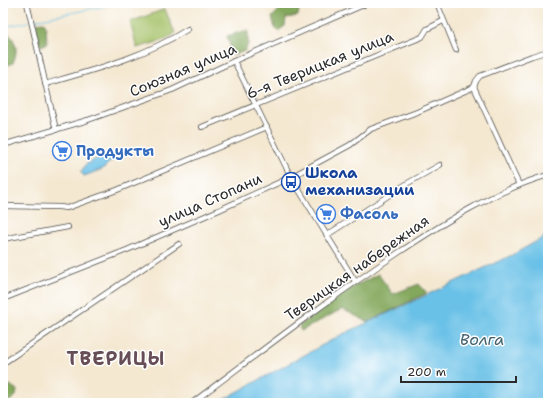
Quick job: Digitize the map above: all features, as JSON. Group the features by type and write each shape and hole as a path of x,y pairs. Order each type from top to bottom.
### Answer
{"street":[{"path":"27,3 56,130"},
{"name":"Союзная улица","path":"3,145 130,107 368,3"},
{"path":"437,3 456,50"},
{"name":"6-я Тверицкая улица","path":"202,127 255,104 422,37 427,29 443,21"},
{"path":"45,84 110,65 170,40 188,29"},
{"name":"улица Стопани","path":"3,299 134,246 291,177 350,145 371,129 417,112 474,87 480,76 548,51"},
{"path":"234,61 291,177 356,281"},
{"path":"474,87 519,185"},
{"path":"3,206 67,208 117,190 267,127"},
{"path":"327,235 408,183 440,166"},
{"name":"Тверицкая набережная","path":"192,403 356,281 447,221 519,185 548,175"},
{"path":"3,239 68,227"},
{"path":"4,361 179,244"}],"green space":[{"path":"290,5 299,10 298,16 286,18 285,26 278,31 275,28 272,17 280,9"},
{"path":"165,9 175,33 167,39 137,48 130,22"},
{"path":"44,22 46,26 47,43 42,46 39,44 36,23"},
{"path":"248,30 248,44 245,51 233,55 227,36"},
{"path":"9,34 16,47 16,55 13,63 3,67 3,35"},
{"path":"378,274 393,294 419,284 427,293 368,322 342,309 301,331 299,326 353,287"},
{"path":"3,384 10,385 17,390 16,396 7,403 3,402"}],"water":[{"path":"108,153 117,155 103,169 84,176 81,172 86,164"},
{"name":"Волга","path":"548,235 548,403 217,403 341,335 512,255"}],"waterway":[{"path":"35,20 121,3"},
{"path":"3,27 28,22"}],"place":[{"name":"Продукты","path":"62,151"},
{"name":"Школа механизации","path":"291,182"},
{"name":"Фасоль","path":"326,214"}],"district":[{"name":"ТВЕРИЦЫ","path":"116,358"}]}
